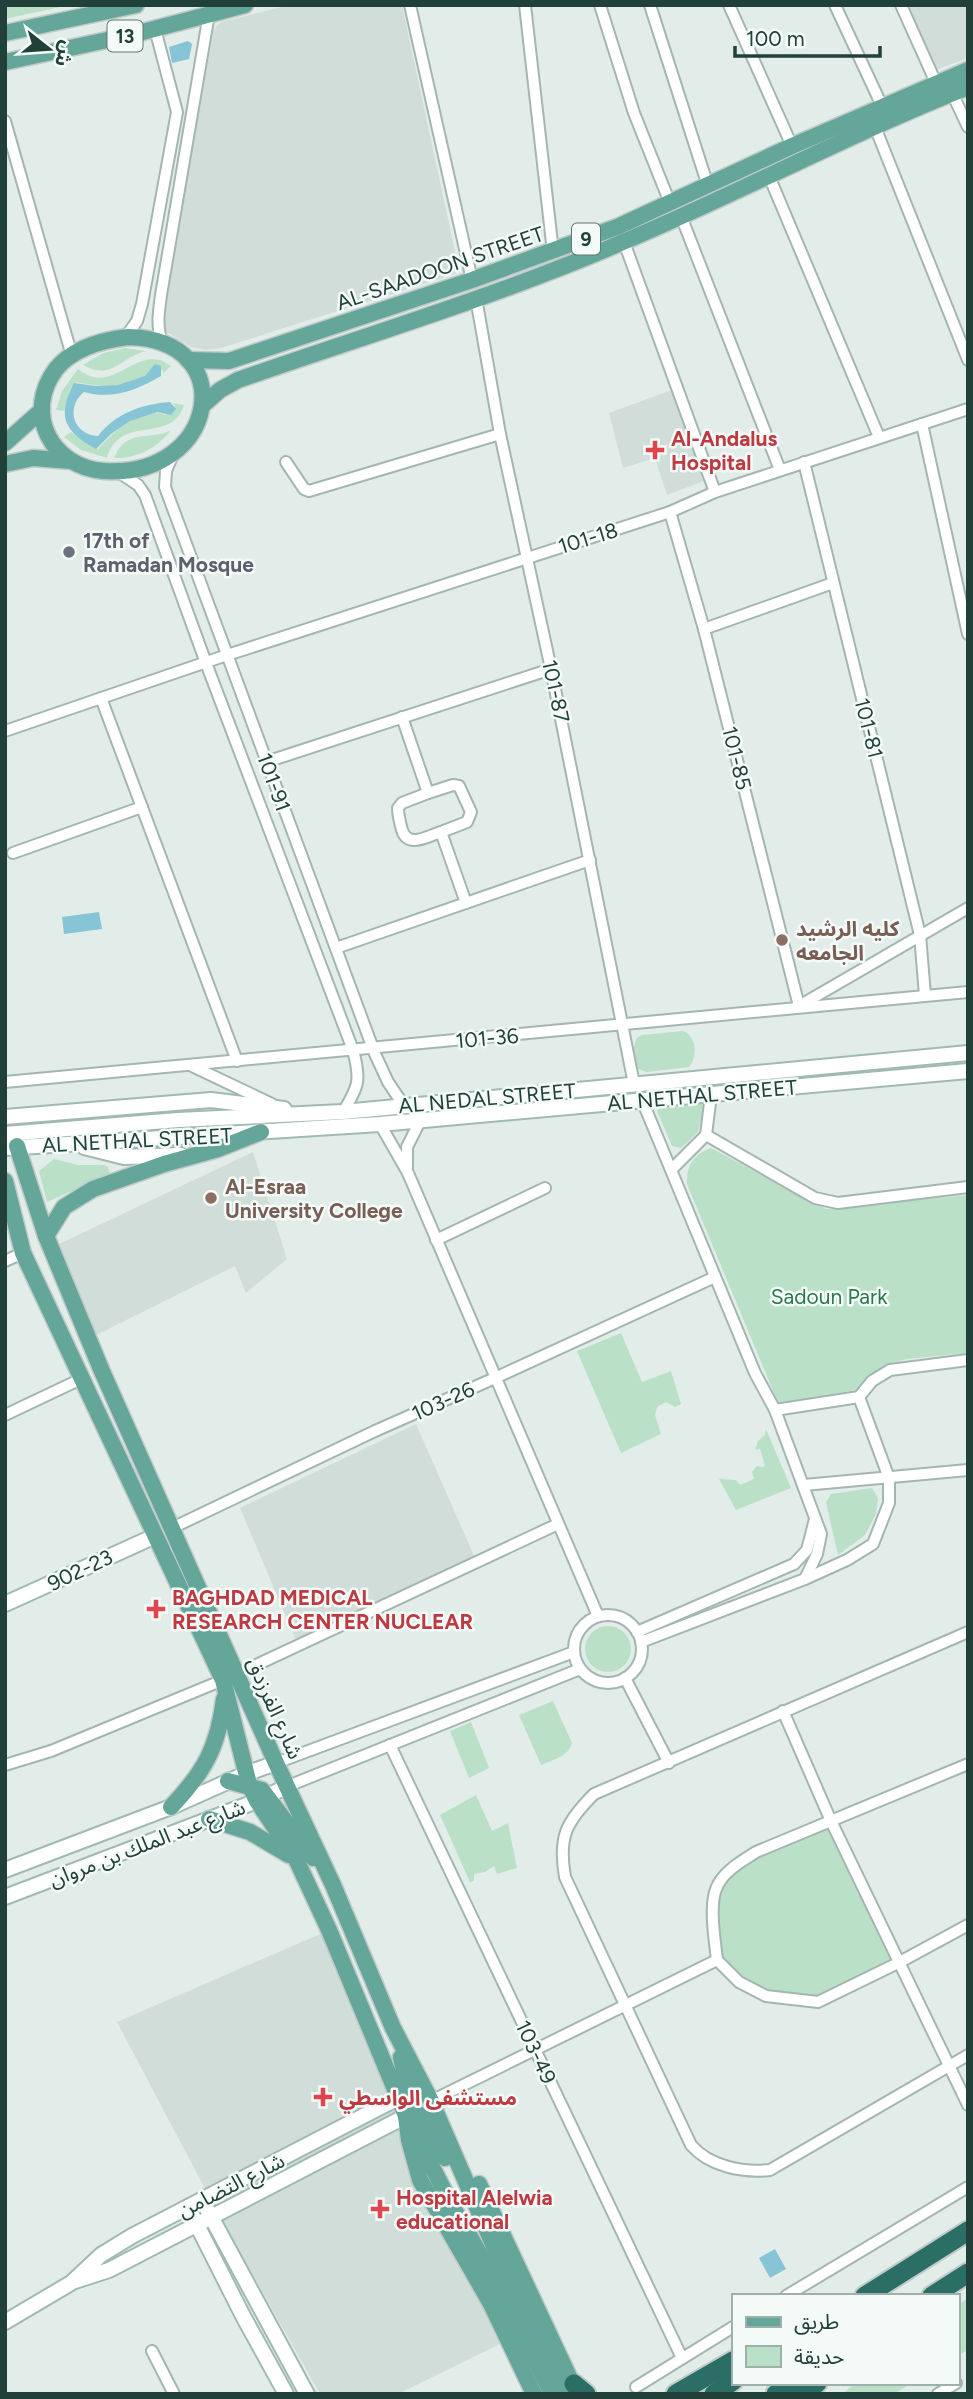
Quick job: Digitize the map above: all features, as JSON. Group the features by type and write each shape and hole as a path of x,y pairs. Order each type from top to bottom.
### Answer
{"highway":[{"path":"868,2294 968,2231"},
{"path":"857,2294 930,2254"},
{"path":"936,2294 960,2278"},
{"path":"676,2394 710,2385 732,2362"},
{"path":"660,2394 732,2381"}],"main road":[{"name":"13","path":"5,62 135,34 244,5"},
{"name":"13","path":"5,33 132,7"},
{"path":"132,7 135,34"},
{"name":"AL-SAADOON STREET","path":"188,360 229,361 552,252 617,227 968,69"},
{"name":"AL-SAADOON STREET","path":"203,405 220,390 238,380 560,268 624,242 968,87"},
{"path":"5,464 33,458 71,461 98,470 127,471 147,467 173,454 193,432 203,405 199,377 188,360 162,342 148,338 125,338 98,343 72,356 56,370 47,386 42,410 45,432 57,449 71,461"},
{"path":"5,443 42,410"},
{"name":"AL NEDAL STREET","path":"8,1133 343,1112 968,1053"},
{"name":"AL NETHAL STREET","path":"8,1133 76,1144 380,1124 968,1071"},
{"path":"8,1133 124,1107 211,1100 278,1107 298,1114"},
{"path":"124,1107 125,1125"},
{"path":"46,1236 64,1206 93,1189 196,1154 219,1149 261,1132"},
{"name":"شارع الفرزدق","path":"8,1133 46,1236 101,1369 172,1528 228,1680 247,1779 262,1799 296,1859 404,2106 451,2204 504,2284"},
{"path":"76,1144 111,1156 196,1154"},
{"name":"شارع الفرزدق","path":"5,1181 23,1253 80,1379 228,1680 288,1786 393,2028 433,2103 504,2284"},
{"name":"902-23","path":"5,1604 155,1536"},
{"path":"171,1808 192,1785 214,1748 228,1680"},
{"name":"شارع عبد الملك بن مروان","path":"247,1779 276,1763"},
{"path":"228,1780 247,1779"},
{"name":"شارع عبد الملك بن مروان","path":"5,1872 171,1808 228,1780"},
{"name":"شارع عبد الملك بن مروان","path":"9,1896 262,1799 288,1786"},
{"path":"262,1799 333,1885"},
{"path":"209,1819 250,1832 296,1859"},
{"path":"5,1872 9,1896"},
{"path":"393,2028 406,2072 404,2106 409,2140 420,2180 491,2304 534,2394"},
{"path":"433,2103 457,2134 576,2391"},
{"name":"شارع التضامن","path":"71,2283 101,2255 132,2236 202,2200 404,2106"},
{"name":"شارع التضامن","path":"5,2322 71,2283 109,2270 198,2226 404,2106"},
{"path":"202,2200 307,2394"},
{"path":"188,2207 286,2394"},
{"path":"101,2255 109,2270"},
{"path":"504,2284 576,2391"},
{"path":"504,2284 552,2394"}],"street":[{"path":"410,5 472,280"},
{"path":"525,5 552,252"},
{"path":"600,5 634,113 670,203"},
{"path":"650,5 708,186"},
{"path":"729,5 792,146"},
{"path":"835,5 883,106"},
{"path":"901,5 936,83"},
{"path":"162,342 158,319 209,14"},
{"path":"125,338 137,321 177,112 155,29"},
{"path":"952,93 968,127"},
{"path":"177,112 191,113"},
{"path":"5,121 72,356"},
{"path":"875,127 968,360"},
{"path":"769,176 879,437"},
{"path":"681,216 780,470"},
{"path":"624,242 715,492"},
{"path":"151,255 167,257"},
{"name":"101-87","path":"476,298 500,434 528,556 634,1084"},
{"name":"101-18","path":"5,731 227,655 670,512 715,492 968,409"},
{"path":"922,424 968,634"},
{"path":"286,462 304,489 309,491 500,434"},
{"name":"101-91","path":"173,454 166,471 165,487 373,1048 388,1082 404,1106"},
{"name":"101-81","path":"804,462 920,935 925,995"},
{"name":"101-91","path":"117,471 138,485 145,495 206,663 354,1050 359,1083 343,1112"},
{"name":"101-85","path":"670,512 704,629 799,1006"},
{"path":"704,629 834,583"},
{"path":"266,762 551,669"},
{"path":"101,698 237,1061"},
{"path":"402,717 428,793"},
{"path":"453,785 459,786 471,812 467,822 413,841 408,840 404,836 398,808 402,803 428,793 453,785"},
{"path":"13,853 142,807"},
{"path":"441,832 466,903"},
{"path":"336,948 590,860"},
{"path":"799,1006 968,908"},
{"name":"101-36","path":"5,1082 968,992"},
{"path":"187,1065 278,1107"},
{"path":"672,1169 706,1135 711,1096"},
{"path":"642,1100 755,1373 775,1410 816,1519 821,1534 817,1554 805,1579"},
{"path":"408,1173 407,1147 421,1119"},
{"path":"380,1124 408,1173 598,1616"},
{"path":"706,1135 815,1198 838,1203 968,1187"},
{"path":"436,1240 545,1188"},
{"path":"5,1261 23,1253"},
{"name":"103-26","path":"172,1528 375,1431 715,1277"},
{"path":"775,1410 859,1397 872,1381 890,1370 968,1360"},
{"path":"5,1415 80,1379"},
{"path":"639,1637 805,1579 847,1560 873,1544 889,1503 889,1478 859,1397"},
{"path":"804,1485 968,1469"},
{"path":"639,1637 794,1564 807,1550 816,1519"},
{"path":"5,1765 51,1751 228,1680 558,1524"},
{"path":"598,1616 620,1617 630,1623 639,1637 639,1663 625,1678 606,1683 587,1676 580,1669 574,1652 576,1637 584,1624 598,1616"},
{"path":"968,1632 594,1794 576,1813 565,1833 561,1854 565,1877 691,2145 707,2159 745,2170 770,2170 968,2055"},
{"path":"276,1763 574,1652"},
{"path":"288,1786 580,1669"},
{"path":"625,1678 669,1763"},
{"path":"783,1711 898,1964 968,2105"},
{"name":"103-49","path":"390,1745 682,2358"},
{"path":"968,1764 756,1852 733,1866 716,1888 713,1924 717,1960 739,1982 766,1996 818,2001 898,1964 968,1925"},
{"path":"433,2103 717,1960"},
{"path":"789,2294 968,2187"},
{"path":"636,2387 732,2328"},
{"path":"152,2351 171,2393"},
{"path":"938,2394 954,2385"}],"shaded area":[{"path":"290,5 402,5 459,270 455,274 221,348 205,350 191,347 165,331 161,317 214,29 221,22"},
{"path":"906,5 968,5 968,58 936,70"},
{"name":"Al-Andalus Hospital","path":"672,390 704,481 667,495 655,458 623,468 609,413"},
{"name":"Al-Esraa University College","path":"253,1152 287,1259 246,1293 235,1266 96,1335 56,1250 57,1245"},
{"path":"416,1424 475,1558 296,1640 240,1508"},
{"path":"325,1932 388,2096 504,2342 398,2394 320,2394 219,2215 117,2022"}],"green space":[{"path":"5,5 69,5 5,19"},
{"path":"125,348 146,351 109,369 93,369 83,365 103,353"},
{"path":"151,359 161,360 171,366 163,373 163,370 118,385 76,382 70,390 64,411 56,410 62,391 78,369 98,378 106,377"},
{"path":"173,403 184,405 178,417 169,424 123,436 114,444 107,458 81,450 64,437 71,432 98,449 128,422 147,414 165,415 175,406"},
{"path":"171,430 146,451 131,457 114,458 125,442"},
{"path":"683,1031 691,1038 695,1047 694,1058 689,1067 647,1072 638,1069 633,1049 637,1038 642,1035"},
{"path":"706,1101 698,1132 681,1148 672,1146 657,1111 660,1106"},
{"name":"Sadoun Park","path":"711,1148 826,1209 968,1195 968,1353 907,1359 888,1364 855,1390 779,1405 687,1184 692,1161"},
{"path":"54,1159 78,1165 104,1165 108,1167 110,1174 47,1202 39,1171"},
{"path":"621,1333 642,1382 671,1371 681,1404 675,1407 666,1402 657,1407 655,1415 661,1434 621,1453 577,1351"},
{"path":"766,1429 791,1488 736,1510 719,1479 736,1480 740,1485 754,1479 752,1472 757,1466 765,1465 760,1449 755,1450"},
{"path":"872,1488 878,1498 876,1514 865,1535 838,1555 826,1502 831,1494"},
{"path":"608,1626 625,1632 631,1649 625,1666 608,1672 591,1666 585,1649 591,1632"},
{"path":"553,1701 572,1743 564,1754 541,1765 519,1715"},
{"path":"471,1722 489,1768 469,1778 450,1731"},
{"path":"476,1795 492,1831 508,1823 517,1868 497,1874 494,1866 485,1872 474,1874 474,1881 470,1882 440,1815"},
{"path":"831,1821 892,1960 866,1979 818,2002 766,1996 717,1960 711,1891 756,1852"},
{"path":"968,2298 968,2350 959,2355 959,2305"},
{"path":"853,2385 909,2385 894,2394 842,2394"}],"water":[{"path":"188,41 192,44 189,59 172,63 169,47"},
{"path":"155,364 161,366 161,376 143,386 114,394 84,392 75,405 74,419 83,431 98,436 121,416 149,405 170,402 176,409 171,415 157,412 130,421 96,449 71,430 65,414 65,405 74,383 118,385 145,376"},
{"path":"99,912 102,929 64,934 62,917"},
{"path":"775,2249 786,2269 770,2278 759,2258"}],"place":[{"name":"Al-Andalus Hospital","path":"655,450"},
{"name":"17th of Ramadan Mosque","path":"69,552"},
{"name":"كليه الرشيد الجامعه","path":"782,940"},
{"name":"Al-Esraa University College","path":"211,1198"},
{"name":"BAGHDAD MEDICAL RESEARCH CENTER NUCLEAR","path":"156,1609"},
{"name":"مستشفى الواسطي","path":"323,2097"},
{"name":"Hospital Alelwia educational","path":"380,2209"}]}
